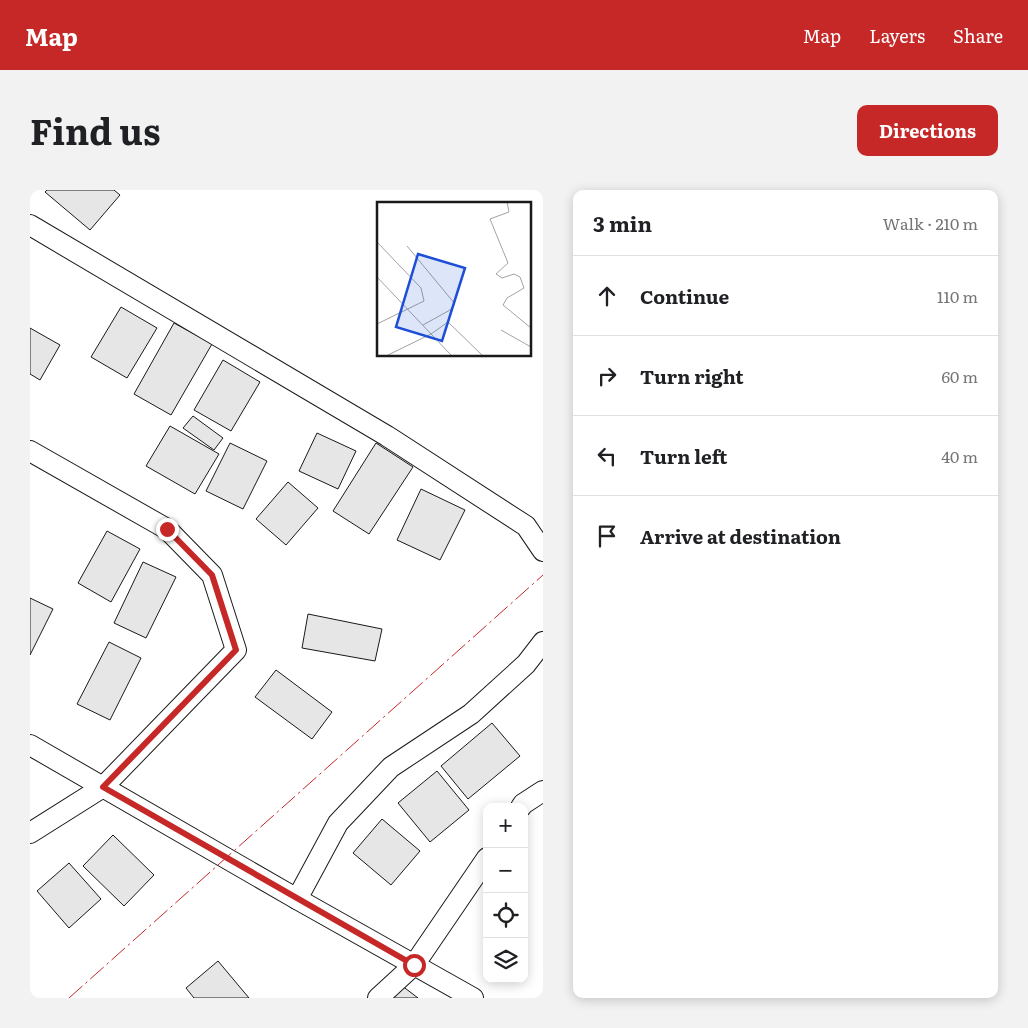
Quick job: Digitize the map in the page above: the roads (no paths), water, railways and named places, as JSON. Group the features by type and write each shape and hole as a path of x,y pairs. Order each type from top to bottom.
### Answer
{"street":[{"path":"30,225 387,436 526,526 543,551"},
{"path":"30,451 167,529 212,575 236,650 103,787 30,833"},
{"path":"298,899 338,823 391,767 471,714 526,664 543,642"},
{"path":"30,745 473,998"},
{"path":"525,803 543,791"},
{"path":"378,998 414,965 483,864"}]}
